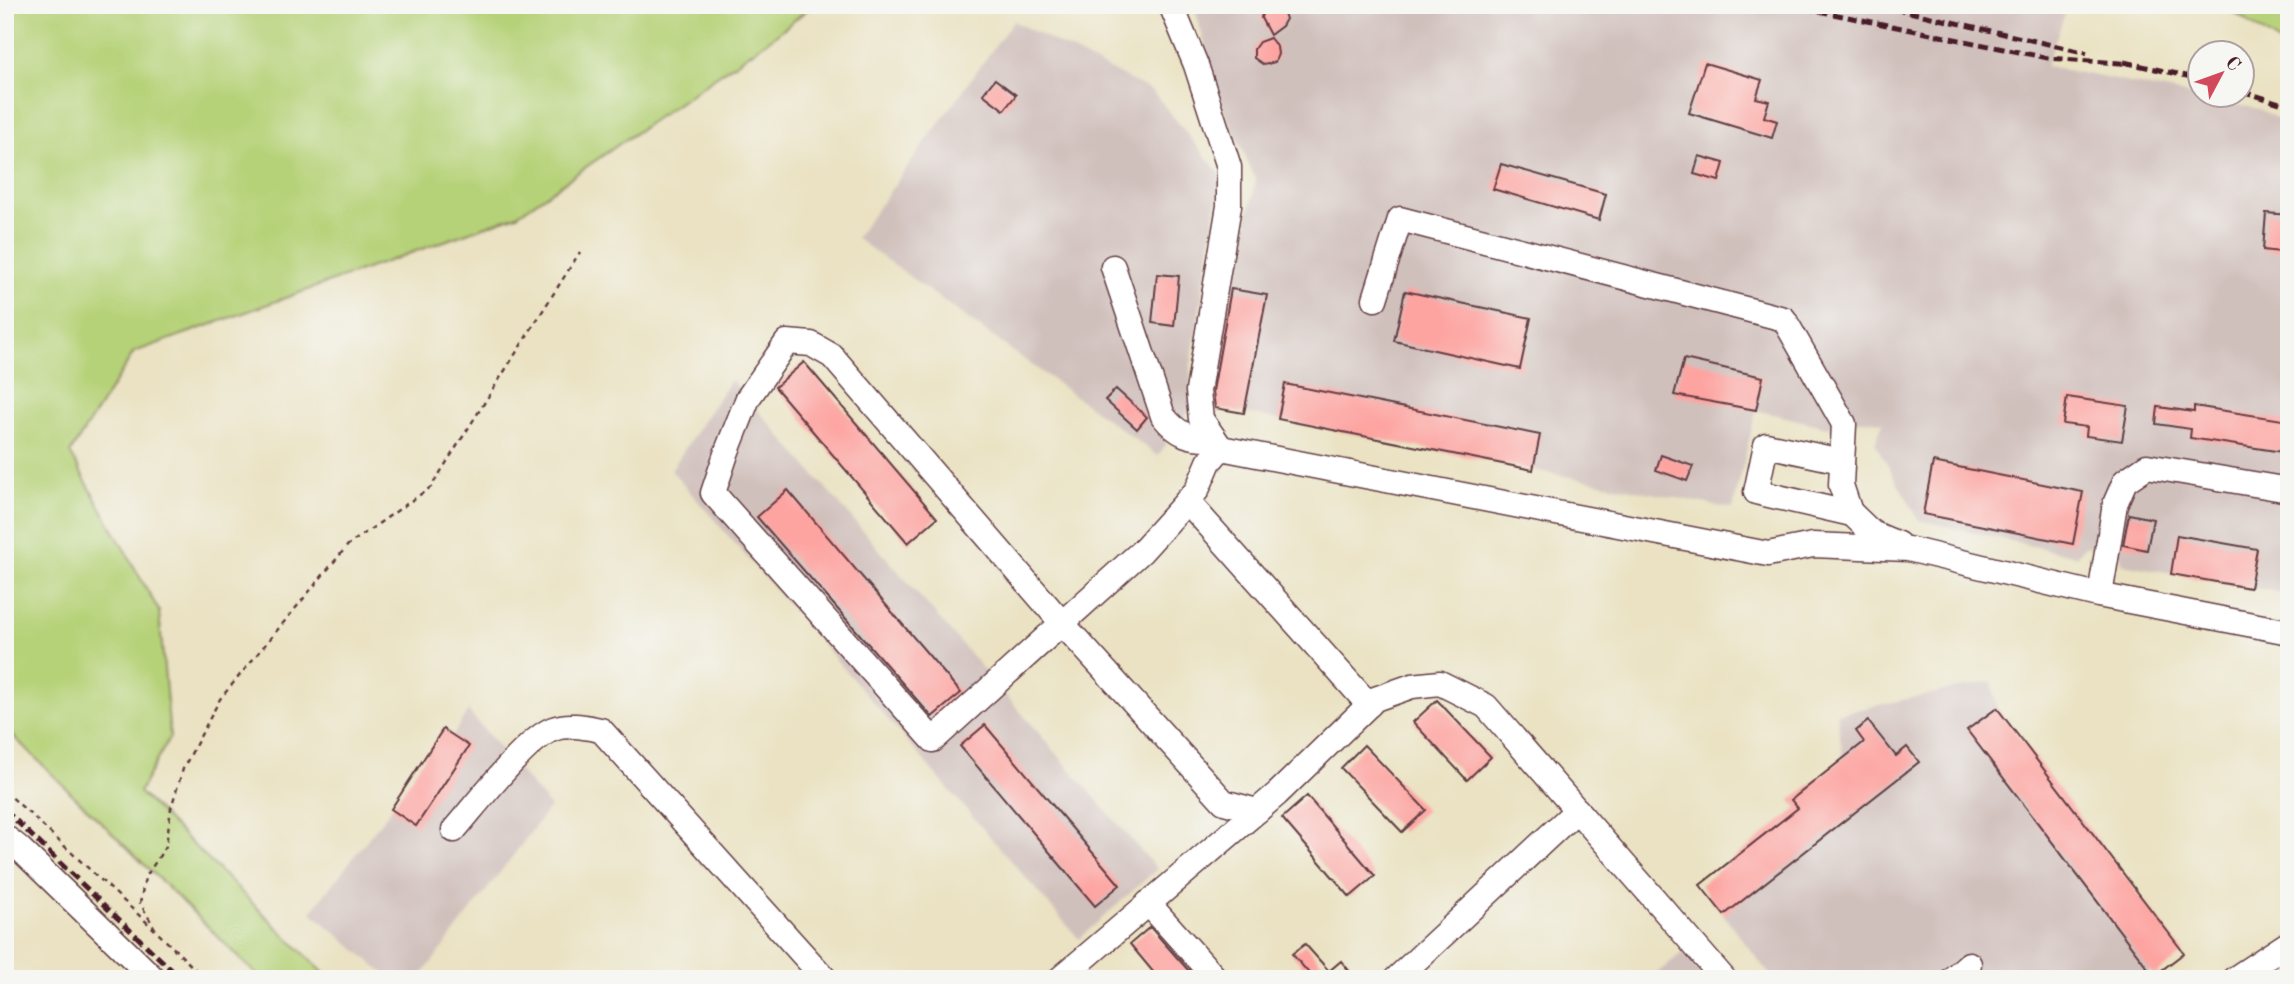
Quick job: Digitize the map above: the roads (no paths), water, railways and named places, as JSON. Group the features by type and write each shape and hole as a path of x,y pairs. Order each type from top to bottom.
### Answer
{"street":[{"path":"1171,5 1196,65 1229,167 1230,206 1198,391 1201,419 1217,443"},
{"path":"1375,299 1400,219 1784,319 1844,424 1841,485 1852,514 1872,533 1908,549 2100,595 2289,632"},
{"path":"1113,267 1163,416 1175,431 1217,443 1768,554 1813,545 1908,549"},
{"path":"1217,443 1197,491 1142,551 1062,623 933,740 713,493 748,398 787,342 811,344 832,356 1062,623 1224,802 1257,811"},
{"path":"1841,461 1766,444 1756,492 1852,514"},
{"path":"2100,595 2115,504 2125,481 2147,466 2289,491"},
{"path":"1187,501 1369,705"},
{"path":"1060,979 1257,811 1375,699 1412,685 1440,683 1486,706 1724,979"},
{"path":"454,830 512,763 552,729 576,725 601,730 825,979"},
{"path":"1396,979 1577,810"},
{"path":"5,837 154,979"},
{"path":"1148,904 1216,979"},
{"path":"2244,972 2289,943"}],"railway":[{"path":"1789,5 2048,58 2134,64"},
{"path":"1879,5 2087,53"},
{"path":"2124,62 2186,76"},
{"path":"2256,95 2289,106"},
{"path":"5,810 181,979"}]}
